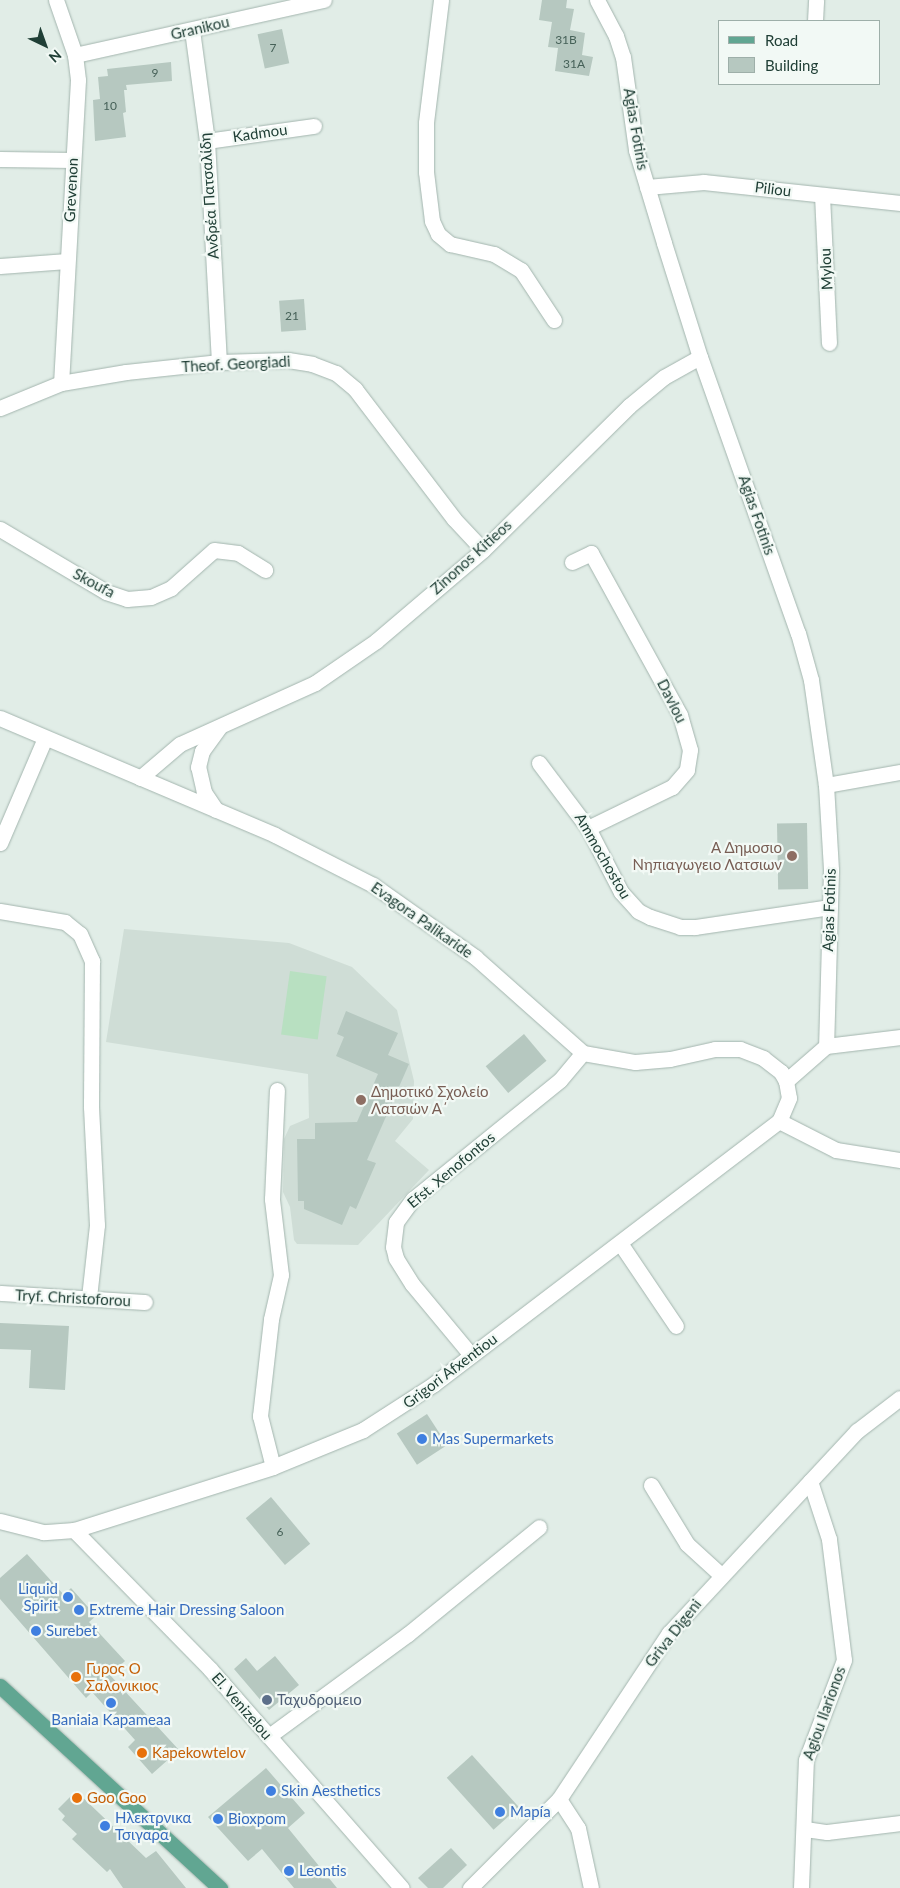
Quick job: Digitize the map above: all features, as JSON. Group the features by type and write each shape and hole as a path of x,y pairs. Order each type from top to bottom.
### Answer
{"main road":[{"path":"0,1686 220,1888"}],"street":[{"name":"Grevenon","path":"56,0 75,55 78,80 72,160 62,383"},
{"name":"Granikou","path":"75,55 324,0"},
{"path":"441,0 426,123 426,172 432,221 438,234 450,244 494,254 521,270 554,320"},
{"name":"Agias Fotinis","path":"597,0 616,36 623,57 636,150 646,187 700,357 798,633 810,680 826,785 830,907 826,1046"},
{"path":"815,20 816,0"},
{"name":"Ανδρέα Πατσαλίδη","path":"192,30 207,140 219,362"},
{"name":"Kadmou","path":"207,140 314,126"},
{"path":"0,159 72,160"},
{"name":"Piliou","path":"646,187 704,182 900,204"},
{"name":"Mylou","path":"822,195 829,343"},
{"path":"0,266 67,261"},
{"name":"Zinonos Kitieos","path":"140,778 180,744 288,696 343,666 483,550 629,406 664,377 700,357"},
{"name":"Theof. Georgiadi","path":"0,408 62,383 126,372 219,362 302,361 336,373 368,405 454,519 483,550"},
{"name":"Skoufa","path":"0,529 106,592 127,599 151,597 171,588 214,550 238,552 265,570"},
{"name":"Davlou","path":"572,562 591,553 680,714 690,750 687,770 672,787 588,828"},
{"name":"Evagora Palikaride","path":"0,718 216,810 337,866 406,906 475,958 582,1053 604,1059 643,1062 715,1048 740,1049 763,1058 786,1081"},
{"name":"Zinonos Kitieos","path":"216,810 204,792 198,767 202,751 219,728"},
{"path":"0,844 45,738"},
{"name":"Ammochostou","path":"539,763 588,828 630,902 638,911 664,923 695,927 830,907"},
{"path":"826,785 900,772"},
{"path":"0,911 65,922 80,934 92,961 91,1107 97,1225 89,1298"},
{"path":"900,1037 826,1046 786,1081 789,1098 779,1121 836,1150 900,1160"},
{"name":"Efst. Xenofontos","path":"470,1355 412,1284 396,1258 393,1247 396,1222 413,1199 560,1080 582,1053"},
{"path":"273,1467 262,1435 260,1410 271,1319 281,1275 272,1198 276,1090"},
{"name":"Grigori Afxentiou","path":"0,1521 43,1532 74,1530 273,1467 363,1430 395,1412 779,1121"},
{"path":"620,1243 676,1326"},
{"name":"Tryf. Christoforou","path":"0,1293 145,1302"},
{"name":"Griva Digeni","path":"470,1888 559,1798 669,1633 720,1575 866,1423 900,1398"},
{"name":"Agiou Ilarionos","path":"801,1888 805,1829 806,1760 844,1660 829,1539 810,1481"},
{"path":"651,1485 687,1544 720,1575"},
{"path":"269,1736 408,1634 539,1527"},
{"name":"El. Venizelou","path":"74,1530 210,1669 402,1888"},
{"path":"559,1798 578,1828 591,1888"},
{"path":"805,1829 827,1832 900,1823"}],"shaded area":[{"name":"Δημοτικό Σχολείο Λατσιών Α΄","path":"124,929 289,943 352,967 397,1010 414,1081 413,1119 395,1141 429,1170 358,1245 297,1244 294,1240 290,1207 283,1192 284,1139 290,1126 309,1118 308,1074 106,1042"}],"green space":[{"path":"290,971 327,976 318,1040 281,1034"}],"building":[{"path":"542,0 567,0 566,8 574,9 570,30 585,33 582,55 593,57 589,76 555,71 558,48 548,47 552,22 539,20"},
{"path":"282,29 289,63 265,68 258,34"},
{"path":"171,62 172,81 126,85 127,90 124,90 126,112 123,113 126,137 95,141 93,100 100,99 98,77 108,76 107,69"},
{"path":"304,299 306,330 281,332 279,301"},
{"name":"Α Δημοσιο Νηπιαγωγειο Λατσιων","path":"807,823 808,889 778,890 777,824"},
{"path":"346,1011 398,1033 388,1055 409,1064 367,1160 376,1163 356,1209 350,1206 342,1225 304,1209 304,1201 298,1201 297,1139 315,1139 315,1123 357,1122 378,1074 336,1056 344,1037 337,1034"},
{"path":"524,1034 546,1061 508,1093 486,1066"},
{"path":"0,1323 69,1326 65,1390 29,1388 31,1350 0,1349"},
{"name":"Mas Supermarkets","path":"427,1414 447,1445 417,1465 397,1434"},
{"path":"271,1497 310,1544 285,1565 246,1518"},
{"path":"27,1554 64,1595 71,1588 96,1616 89,1622 125,1661 110,1675 179,1750 152,1774 128,1747 135,1740 92,1692 86,1698 0,1599 0,1578"},
{"path":"275,1656 299,1685 269,1710 234,1669 246,1658 257,1671"},
{"path":"472,1755 519,1807 494,1830 447,1778"},
{"path":"266,1768 305,1813 288,1828 337,1888 294,1888 262,1849 248,1861 208,1817"},
{"path":"76,1791 146,1858 156,1851 186,1888 123,1888 110,1869 107,1872 72,1839 77,1834 62,1820 65,1816 58,1809"},
{"path":"451,1848 467,1865 443,1888 428,1888 418,1878"}],"place":[{"name":"Α Δημοσιο Νηπιαγωγειο Λατσιων","path":"792,856"},
{"name":"Δημοτικό Σχολείο Λατσιών Α΄","path":"361,1100"},
{"name":"Mas Supermarkets","path":"422,1439"},
{"name":"Liquid Spirit","path":"68,1597"},
{"name":"Extreme Hair Dressing Saloon","path":"79,1610"},
{"name":"Surebet","path":"36,1631"},
{"name":"Γυρος Ο Σαλονικιος","path":"76,1677"},
{"name":"Ταχυδρομειο","path":"267,1700"},
{"name":"Baniaia Kapameaa","path":"111,1703"},
{"name":"Kapekowtelov","path":"142,1753"},
{"name":"Skin Aesthetics","path":"271,1791"},
{"name":"Goo Goo","path":"77,1798"},
{"name":"Mapía","path":"500,1812"},
{"name":"Bioxpom","path":"218,1819"},
{"name":"Ηλεκτρνικα Τσιγαρα","path":"105,1826"},
{"name":"Leontis","path":"289,1871"}]}
